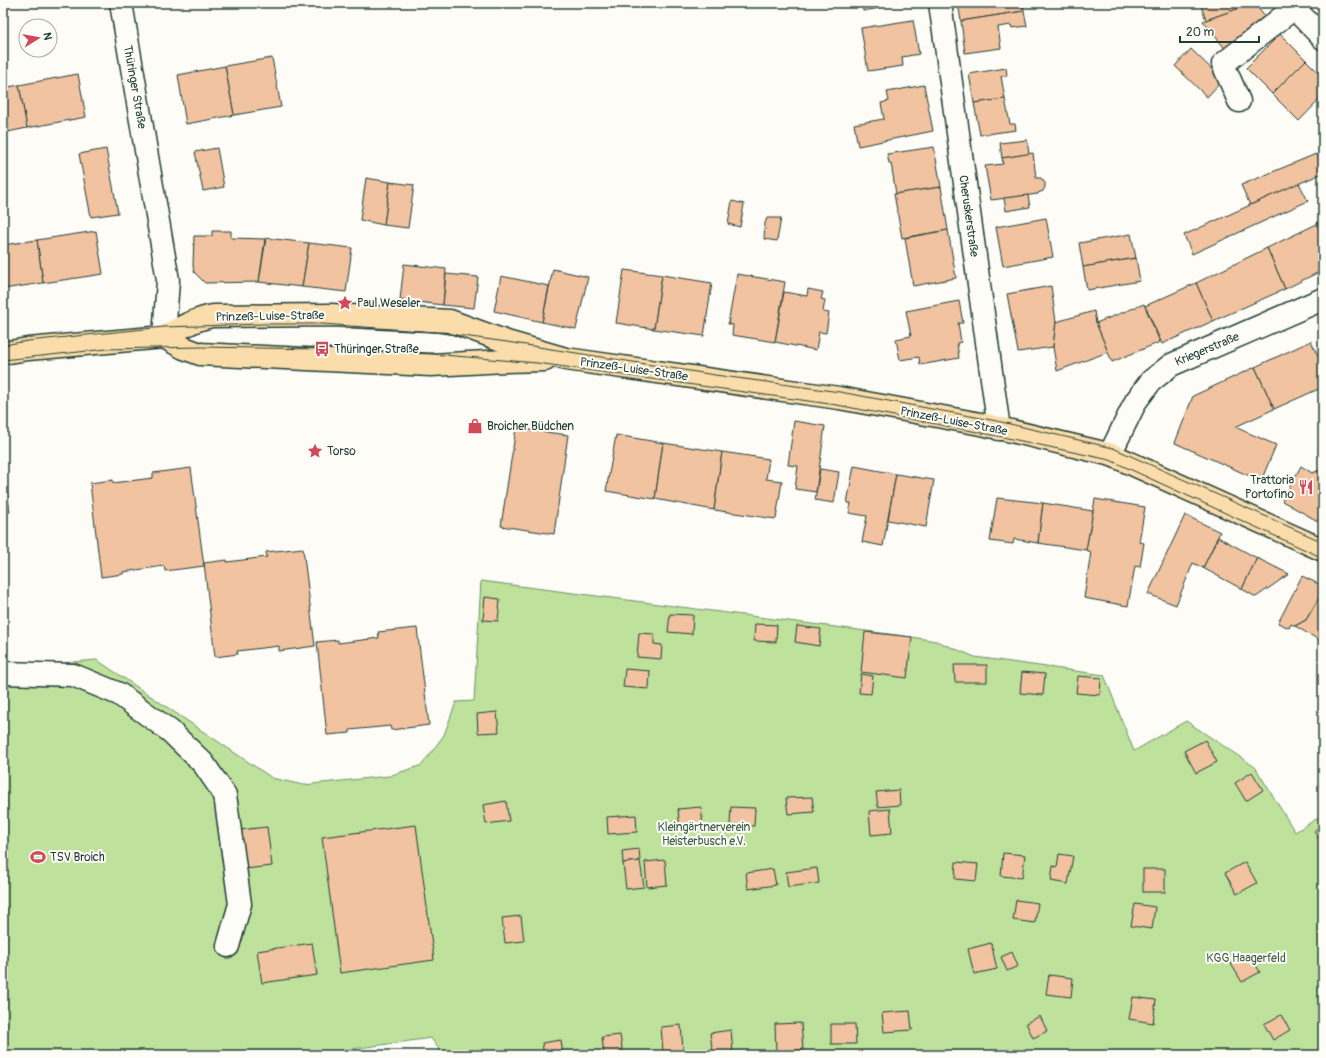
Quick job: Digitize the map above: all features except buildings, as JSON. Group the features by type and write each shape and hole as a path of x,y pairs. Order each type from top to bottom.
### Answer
{"main road":[{"name":"Prinzeß-Luise-Straße","path":"3,353 28,349 164,337 201,318 213,316 332,314 450,321 507,342 566,359 838,398 986,426 1112,455 1323,550"},
{"name":"Prinzeß-Luise-Straße","path":"164,337 184,348 200,354 432,365 566,359"}],"street":[{"name":"Thüringer Straße","path":"121,3 168,280 164,337"},
{"name":"Cheruskerstraße","path":"940,3 999,429"},
{"path":"1239,101 1223,64 1292,6 1323,38"},
{"name":"Kriegerstraße","path":"1112,455 1113,448 1136,401 1152,381 1171,365 1323,299"},
{"path":"3,673 73,675 119,694 170,731 204,762 225,795 240,904 228,946"}],"green space":[{"path":"481,581 912,637 936,641 975,657 1104,675 1134,751 1186,721 1255,767 1295,832 1323,815 1323,1055 443,1055 431,1038 309,1055 3,1055 3,668 97,660 272,778 303,785 389,776 422,765 444,735 456,702 474,701"}],"tram line":[{"path":"3,345 164,327 263,324 322,324 434,332 507,342 715,375 840,392 997,421 1113,448 1323,542"},
{"path":"3,360 107,349 200,347 322,349 432,354 537,363 837,405 998,436 1110,460 1323,558"}],"place":[{"name":"Paul Weseler","path":"345,303"},
{"name":"Thüringer Straße","path":"322,349"},
{"name":"Broicher Büdchen","path":"475,426"},
{"name":"Torso","path":"315,451"},
{"name":"Trattoria Portofino","path":"1306,487"},
{"name":"TSV Broich","path":"38,857"}],"park label":[{"name":"Kleingärtnerverein Heisterbusch e.V.","path":"704,834"},
{"name":"KGG Haagerfeld","path":"1246,958"}]}
